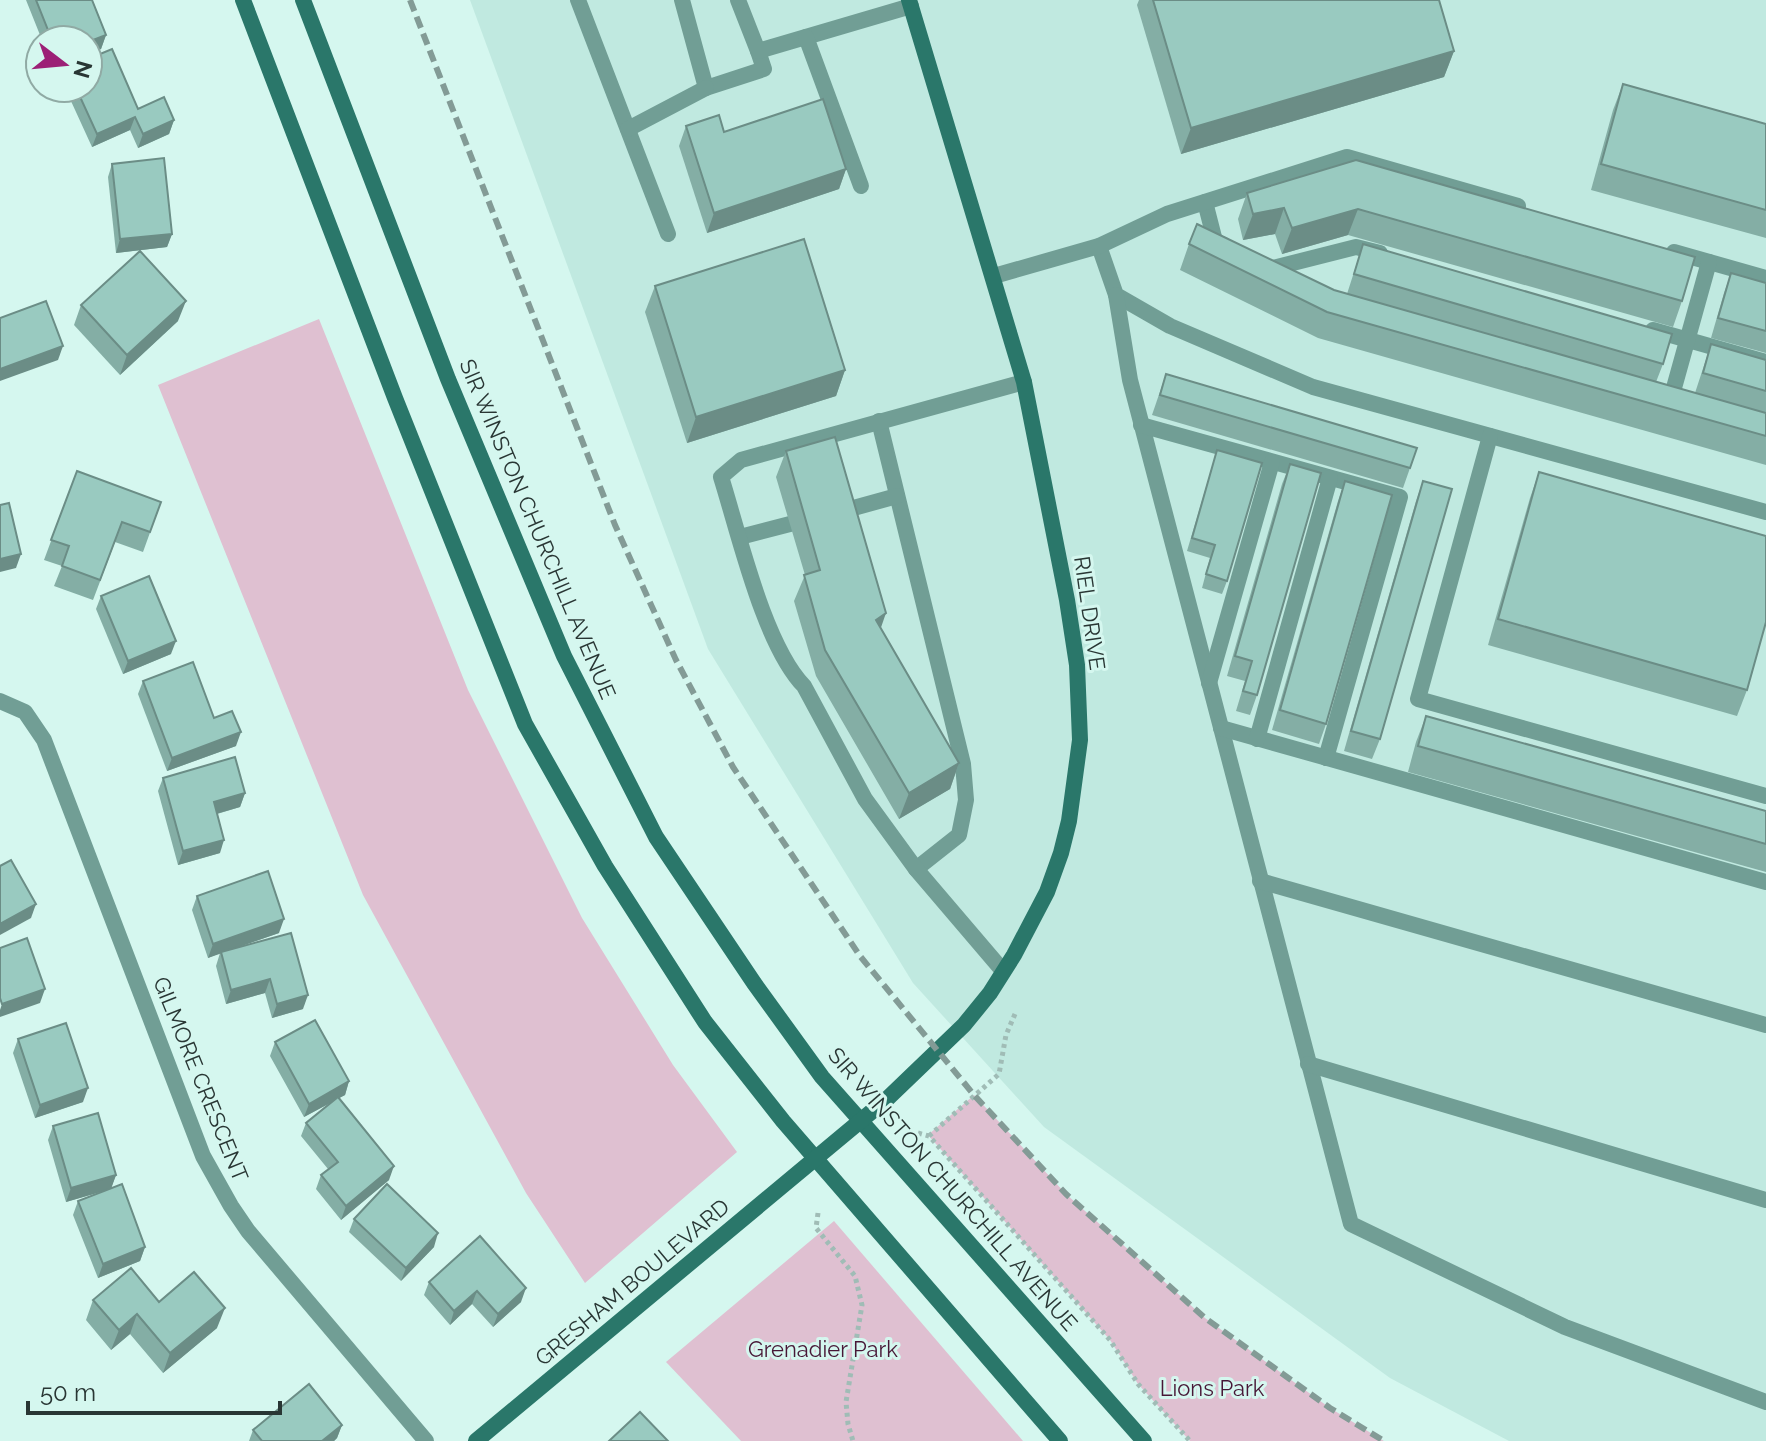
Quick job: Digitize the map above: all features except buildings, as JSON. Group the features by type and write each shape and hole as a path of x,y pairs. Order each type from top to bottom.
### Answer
{"main road":[{"path":"243,0 395,398 525,724 605,866 705,1022 783,1121 1060,1441"},
{"name":"SIR WINSTON CHURCHILL AVENUE","path":"303,0 448,379 564,656 656,837 754,983 822,1077 1144,1441"},
{"name":"RIEL DRIVE","path":"816,1157 888,1098 964,1025 990,993 1041,903 1061,853 1069,821 1080,740 1077,665 1067,600 1024,382 910,3"},
{"name":"GRESHAM BOULEVARD","path":"476,1441 816,1157"}],"street":[{"path":"578,0 668,234"},
{"path":"682,0 706,88"},
{"path":"628,129 706,88 764,69 738,0"},
{"path":"758,51 910,3"},
{"path":"806,37 861,186"},
{"path":"994,276 1099,246 1167,214 1347,157 1528,209"},
{"path":"1205,202 1215,241 1238,252"},
{"path":"1099,246 1116,295 1141,425 1351,1224 1565,1327 1766,1402"},
{"path":"1300,281 1268,266 1356,247 1402,259"},
{"path":"1664,249 1766,278"},
{"path":"1672,394 1709,262"},
{"path":"1116,295 1170,326 1313,387 1766,512"},
{"path":"1642,327 1766,362"},
{"path":"1003,971 916,869 865,799 804,686 791,673 762,609 721,477 741,460 1024,382"},
{"path":"879,421 963,764 966,800 959,835 916,869"},
{"path":"1141,425 1400,497 1326,758"},
{"path":"1490,436 1418,699 1766,796"},
{"path":"1209,684 1272,462"},
{"path":"1257,739 1330,478"},
{"path":"839,512 897,496"},
{"path":"740,537 790,524"},
{"name":"GILMORE CRESCENT","path":"0,701 25,712 44,740 203,1156 231,1206 269,1256 426,1441"},
{"path":"1221,728 1766,882"},
{"path":"1260,881 1766,1025"},
{"path":"1308,1064 1766,1200"}],"path":[{"path":"929,1136 999,1074 1006,1035 1015,1014"},
{"path":"918,1133 929,1136 1110,1340 1138,1384 1190,1441"},
{"path":"818,1213 816,1228 855,1276 862,1305 846,1402 853,1441"}],"shaded area":[{"path":"470,0 1766,0 1766,1441 1509,1441 1390,1378 1044,1127 913,983 708,649"}],"green space":[{"path":"319,319 468,690 582,918 673,1065 737,1152 585,1283 526,1193 363,895 158,385"},
{"name":"Lions Park","path":"974,1095 1066,1194 1205,1318 1330,1408 1384,1441 1190,1441 1138,1384 1110,1340 928,1135"},
{"name":"Grenadier Park","path":"834,1221 1023,1441 741,1441 666,1362"}],"railway":[{"path":"410,0 615,525 676,660 733,767 860,956 974,1095 1066,1194 1205,1318 1330,1408 1384,1441"}]}
